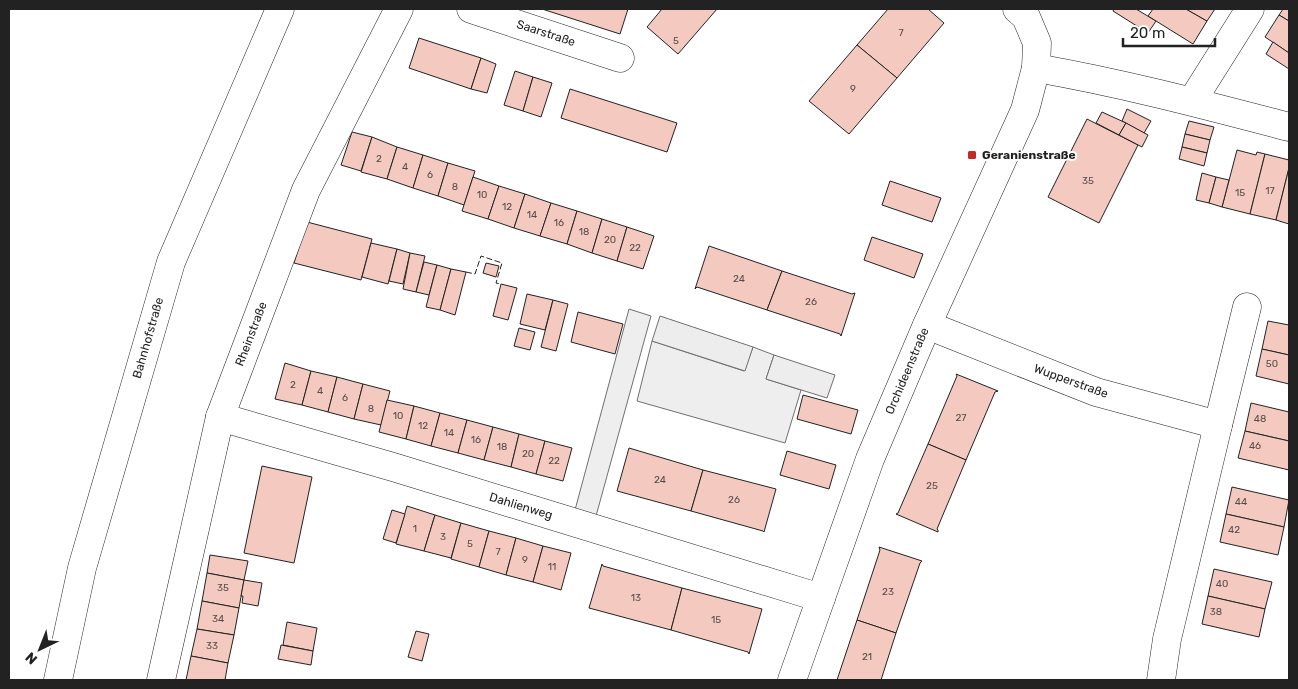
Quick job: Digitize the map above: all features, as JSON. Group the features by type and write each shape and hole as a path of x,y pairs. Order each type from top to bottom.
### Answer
{"street":[{"name":"Bahnhofstraße","path":"58,680 82,568 171,262 280,9"},
{"name":"Rheinstraße","path":"161,680 220,417 306,190 399,9"},
{"name":"Saarstraße","path":"471,9 620,58"},
{"path":"1017,9 1026,17 1037,42 1036,68 1104,80 1289,127"},
{"path":"1192,101 1250,9"},
{"name":"Orchideenstraße","path":"792,680 870,459 927,325 1025,110 1036,68"},
{"path":"1161,680 1167,639 1247,307"},
{"name":"Wupperstraße","path":"927,325 1096,392 1218,425"},
{"name":"Dahlienweg","path":"220,417 393,467 821,598"}],"shaded area":[{"path":"629,309 651,316 596,516 575,510"},
{"path":"660,316 753,347 745,371 652,341"},
{"path":"652,341 744,371 753,347 774,355 766,379 801,390 785,443 637,401"},
{"path":"774,355 835,375 827,398 766,379"}],"building":[{"path":"542,9 628,9 620,34"},
{"path":"662,9 717,9 678,54 647,27"},
{"path":"888,9 928,9 944,23 897,78 857,45"},
{"path":"1114,9 1136,9 1156,21 1148,33 1113,11"},
{"path":"1153,9 1186,9 1207,21 1193,44 1148,16"},
{"path":"1186,9 1215,9 1207,21"},
{"path":"1283,9 1289,9 1289,21 1279,15"},
{"path":"1279,15 1289,21 1289,53 1265,37"},
{"path":"419,38 481,58 471,89 409,68"},
{"path":"1273,42 1289,53 1289,69 1266,54"},
{"path":"857,45 897,78 849,134 809,101"},
{"path":"481,58 496,64 487,93 471,89"},
{"path":"515,71 533,77 523,111 504,105"},
{"path":"533,77 552,83 541,117 523,111"},
{"path":"570,89 677,123 667,152 561,118"},
{"path":"1127,109 1151,121 1144,133 1122,121"},
{"path":"1102,112 1126,123 1119,135 1096,123"},
{"path":"1087,119 1138,145 1099,223 1048,197"},
{"path":"1189,121 1214,127 1210,140 1185,134"},
{"path":"1126,123 1148,135 1142,147 1119,135"},
{"path":"352,132 372,137 361,171 341,165"},
{"path":"1185,134 1210,140 1207,153 1182,147"},
{"path":"372,137 397,147 387,179 361,172"},
{"path":"397,147 423,155 413,188 387,179"},
{"path":"1182,147 1207,153 1204,166 1179,159"},
{"path":"1237,150 1256,155 1257,152 1265,154 1250,214 1222,207"},
{"path":"1265,154 1289,160 1289,168 1276,220 1250,214"},
{"path":"423,155 448,163 438,196 413,188"},
{"path":"448,163 475,171 464,205 438,196"},
{"path":"1289,168 1289,224 1276,220"},
{"path":"1202,173 1216,177 1209,203 1196,200"},
{"path":"473,177 499,186 488,219 462,211"},
{"path":"1216,177 1229,180 1222,207 1209,203"},
{"path":"890,181 941,198 932,222 882,205"},
{"path":"499,186 525,194 514,228 488,219"},
{"path":"525,194 551,203 540,236 514,228"},
{"path":"551,203 577,211 567,244 540,236"},
{"path":"577,211 602,219 592,253 567,244"},
{"path":"602,219 627,227 617,261 592,253"},
{"path":"307,222 372,239 361,280 294,263"},
{"path":"627,227 654,236 643,269 617,261"},
{"path":"872,237 923,254 914,278 864,260"},
{"path":"371,243 397,249 388,284 362,277"},
{"path":"709,246 782,271 767,310 697,287 695,289"},
{"path":"397,249 410,253 403,284 389,281"},
{"path":"410,253 425,256 416,292 403,289"},
{"path":"424,262 437,265 429,295 416,292"},
{"path":"486,263 499,266 496,277 483,273"},
{"path":"437,265 451,269 440,310 426,307"},
{"path":"451,269 466,272 455,315 440,310"},
{"path":"782,271 852,294 855,293 841,336 840,334 767,310"},
{"path":"501,284 517,288 508,320 493,316"},
{"path":"527,294 553,300 545,330 520,324"},
{"path":"553,300 568,304 556,351 541,347"},
{"path":"578,312 623,324 615,354 571,342"},
{"path":"1268,321 1289,325 1289,355 1262,349"},
{"path":"519,328 535,332 530,350 514,346"},
{"path":"1262,349 1289,355 1289,384 1256,376"},
{"path":"285,363 311,371 302,405 275,399"},
{"path":"311,371 337,377 328,412 302,405"},
{"path":"956,374 998,391 995,392 966,460 928,444 957,376"},
{"path":"337,377 363,384 354,419 328,412"},
{"path":"363,384 390,391 381,425 354,419"},
{"path":"803,395 858,410 851,434 797,419"},
{"path":"387,400 414,406 406,439 379,432"},
{"path":"1251,403 1289,412 1289,441 1245,431"},
{"path":"414,406 440,413 431,446 406,439"},
{"path":"440,413 467,420 458,453 431,446"},
{"path":"467,420 493,427 484,460 458,453"},
{"path":"493,427 519,434 511,467 484,460"},
{"path":"1245,431 1289,441 1289,470 1238,458"},
{"path":"519,434 545,441 536,474 511,467"},
{"path":"545,441 572,448 563,481 536,474"},
{"path":"928,444 966,460 937,529 938,532 896,514"},
{"path":"629,448 703,470 691,511 617,491"},
{"path":"787,451 836,465 829,489 780,475"},
{"path":"262,466 312,477 294,563 244,553"},
{"path":"703,470 776,489 764,532 691,511"},
{"path":"1232,487 1289,500 1284,527 1226,514"},
{"path":"407,506 435,515 424,551 396,544"},
{"path":"392,510 405,514 396,543 383,539"},
{"path":"1226,514 1284,527 1278,555 1220,542"},
{"path":"435,515 461,523 451,558 424,551"},
{"path":"461,523 489,531 479,567 451,559"},
{"path":"489,531 516,538 506,575 479,567"},
{"path":"516,538 543,546 533,582 506,575"},
{"path":"543,546 571,553 561,590 533,582"},
{"path":"879,547 922,561 896,633 857,620 880,550"},
{"path":"210,555 248,561 244,580 207,573"},
{"path":"602,564 603,566 682,588 671,630 589,608"},
{"path":"1214,569 1272,582 1265,609 1208,596"},
{"path":"207,573 244,580 239,608 202,601"},
{"path":"244,580 262,583 258,606 242,603 243,596 241,596"},
{"path":"682,588 762,609 749,654 748,652 671,630"},
{"path":"1208,596 1265,609 1259,637 1202,624"},
{"path":"202,601 239,608 234,635 197,629"},
{"path":"857,620 896,633 881,680 837,680"},
{"path":"287,622 317,628 313,651 283,645"},
{"path":"197,629 234,635 228,663 191,656"},
{"path":"416,631 429,634 422,661 408,657"},
{"path":"281,645 313,651 311,665 278,659"},
{"path":"191,656 228,663 225,680 186,680"}],"fence":[{"path":"466,272 475,274 481,256 502,263 496,283 501,284"}],"place":[{"name":"Geranienstraße","path":"972,155"}]}
